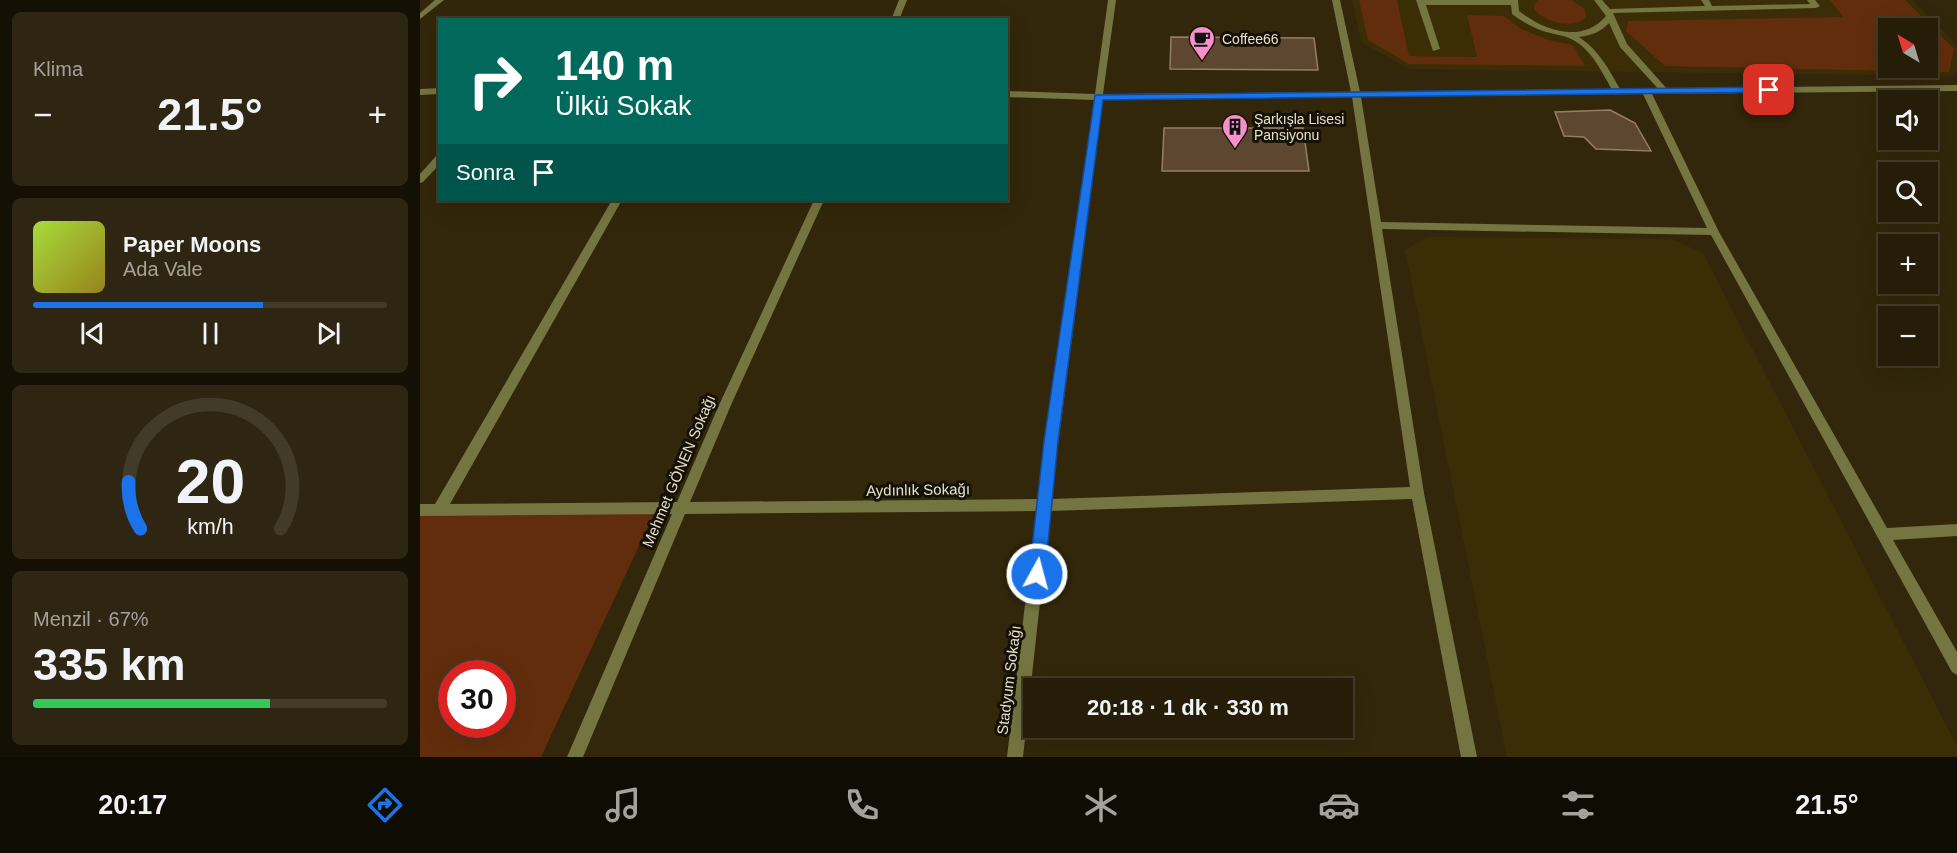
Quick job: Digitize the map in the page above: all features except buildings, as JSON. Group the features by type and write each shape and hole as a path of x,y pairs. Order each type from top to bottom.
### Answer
{"street":[{"path":"420,17 440,0"},
{"path":"896,18 903,0"},
{"name":"Stadyum Sokağı","path":"1015,757 1051,441 1112,0"},
{"path":"1336,0 1356,94 1417,493 1469,757"},
{"path":"1598,0 1609,15 1623,45 1665,91"},
{"path":"1705,0 1710,8"},
{"path":"1609,15 1710,8 1816,6 1811,0"},
{"path":"1436,49 1420,1 1514,2 1515,12 1523,20 1536,27 1569,34 1584,41 1617,91"},
{"path":"1569,34 1597,30 1606,25 1609,15"},
{"path":"1008,94 1098,97 1957,88"},
{"path":"420,92 438,91"},
{"path":"1647,91 1714,232 1957,667"},
{"path":"420,180 438,160"},
{"path":"439,510 616,201"},
{"name":"Mehmet GÖNEN Sokağı","path":"575,757 725,405 819,201"},
{"path":"1376,225 1714,232"},
{"name":"Aydınlık Sokağı","path":"420,510 1045,505 1417,493"},
{"path":"1882,534 1957,530"}],"shaded area":[{"path":"1352,0 1912,0 1930,18 1878,18 1878,75 1410,69 1361,42"},
{"path":"1359,0 1397,0 1409,56 1477,57 1467,15 1504,16 1521,29 1552,41 1573,45 1585,66 1409,64 1368,40"},
{"path":"1539,0 1571,0 1585,9 1586,17 1567,24 1552,21 1534,9 1534,5"},
{"path":"1830,0 1905,0 1923,18 1878,18 1878,70 1665,66 1626,31 1628,21 1843,17"},
{"path":"1938,26 1957,45 1957,71 1954,76 1938,76"},
{"path":"1938,33 1954,49 1949,72 1938,72"},
{"path":"1427,237 1672,239 1703,253 1957,746 1957,757 1507,757 1405,250"},
{"path":"657,507 541,757 420,757 420,509"}],"place":[{"name":"Coffee66","path":"1202,62"},
{"name":"Şarkışla Lisesi Pansiyonu","path":"1235,150"}],"route":[{"path":"1037,574 1051,441 1098,97 1769,90"}]}
